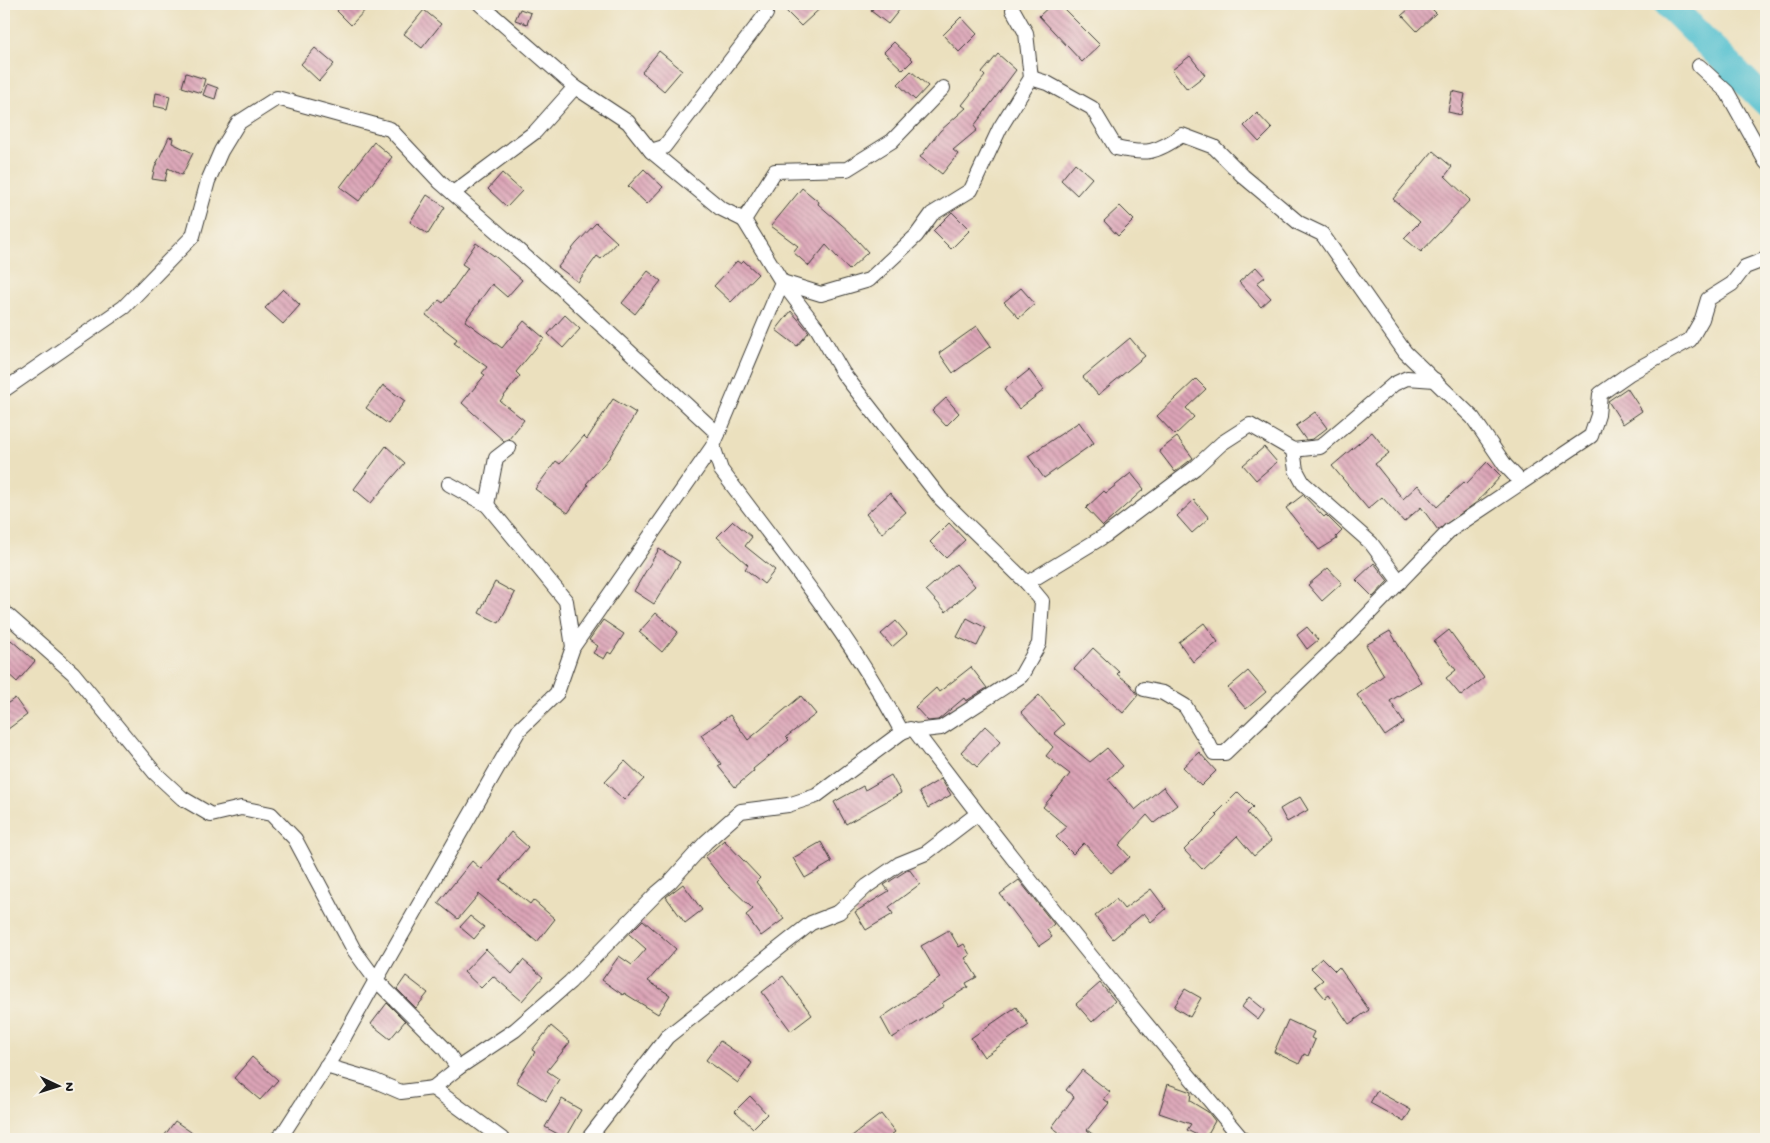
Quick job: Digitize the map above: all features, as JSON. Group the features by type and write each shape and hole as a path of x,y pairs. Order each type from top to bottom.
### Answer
{"street":[{"path":"326,1066 373,1080 401,1092 433,1088 458,1068 515,1030 570,982 670,882 706,842 741,811 788,805 816,796 908,732 941,728 1021,676 1039,644 1042,601 1027,583 941,499 843,373 818,328 782,282 744,220 720,208 651,151 628,122 575,87 480,4"},
{"path":"782,282 821,294 868,280 916,236 932,214 971,190 1000,128 1031,78 1026,33 1013,10"},
{"path":"651,151 664,147 766,14"},
{"path":"1699,66 1727,92 1766,162"},
{"path":"1031,78 1047,82 1092,108 1116,148 1139,153 1163,148 1182,135 1214,147 1243,176 1299,223 1322,234 1404,352 1473,418 1505,465 1522,482"},
{"path":"453,193 535,132 575,87"},
{"path":"744,220 775,171 847,169 892,141 943,88"},
{"path":"4,390 124,307 193,236 208,181 221,151 238,123 277,98 390,129 453,193 559,286 715,440 721,470 814,594 889,707 977,814 1116,990 1242,1139"},
{"path":"1144,689 1163,693 1185,706 1214,753 1225,753 1352,632 1449,532 1591,436 1598,415 1600,394 1630,373 1690,340 1702,319 1708,298 1732,284 1745,266 1766,259"},
{"path":"277,1139 284,1132 326,1066 519,730 557,692 573,647 715,440 782,282"},
{"path":"1394,384 1401,371 1404,352"},
{"path":"1027,583 1106,535 1195,468 1222,443 1250,425 1293,450 1320,446 1394,384 1407,378 1435,380"},
{"path":"487,505 496,458 509,448"},
{"path":"1293,450 1296,470 1303,483 1371,542 1400,582"},
{"path":"449,484 487,505 566,601 573,647"},
{"path":"4,612 73,673 155,773 182,798 210,815 241,808 271,814 294,838 354,950 376,980 445,1049 458,1068"},
{"path":"588,1139 667,1037 811,923 839,912 868,886 899,864 926,853 977,814"},
{"path":"433,1088 502,1139"}],"building":[{"path":"343,4 371,4 351,25 337,11"},
{"path":"779,4 825,4 801,26"},
{"path":"877,4 904,4 888,24 871,11"},
{"path":"1052,4 1059,4 1100,45 1082,62 1039,16"},
{"path":"1415,4 1427,4 1436,13 1417,31 1402,15"},
{"path":"520,9 531,13 527,24 515,20"},
{"path":"424,10 441,24 422,48 404,34"},
{"path":"961,17 977,34 959,52 943,35"},
{"path":"894,42 913,60 903,70 884,52"},
{"path":"315,48 334,64 319,81 301,64"},
{"path":"659,51 682,70 664,91 642,72"},
{"path":"998,54 1016,70 974,126 977,130 953,150 958,154 942,174 920,157 940,131 966,108 962,105 985,76 982,73"},
{"path":"1190,56 1205,75 1187,89 1172,70"},
{"path":"911,71 928,86 915,100 898,84"},
{"path":"186,73 205,79 201,93 182,87"},
{"path":"207,84 218,88 215,99 203,95"},
{"path":"1452,91 1465,94 1461,115 1448,112"},
{"path":"156,93 170,96 167,109 154,106"},
{"path":"1257,113 1272,129 1259,142 1244,126"},
{"path":"169,137 173,138 172,143 193,153 182,175 168,168 165,181 152,179 155,167"},
{"path":"374,142 392,157 359,201 340,187"},
{"path":"1433,151 1452,167 1445,176 1470,200 1421,252 1404,238 1420,222 1393,199"},
{"path":"1075,163 1092,178 1077,195 1061,180"},
{"path":"644,169 663,187 647,204 628,186"},
{"path":"502,173 522,191 507,207 488,189"},
{"path":"802,188 849,231 868,252 849,270 826,245 809,266 793,252 798,246 771,226"},
{"path":"427,195 445,207 428,234 410,222"},
{"path":"1120,206 1134,220 1118,236 1104,221"},
{"path":"952,212 970,230 951,249 933,231"},
{"path":"596,223 617,242 601,259 597,256 578,282 558,267"},
{"path":"476,243 522,280 507,297 492,284 465,321 502,348 524,321 544,338 516,372 520,376 500,401 524,420 509,439 504,441 462,403 485,375 482,373 487,367 454,343 457,339 426,315 439,300 443,303 468,268 462,264"},
{"path":"737,261 741,264 744,261 758,274 731,302 714,286"},
{"path":"1256,267 1265,277 1257,283 1271,298 1261,307 1239,282"},
{"path":"648,271 661,281 635,314 622,303"},
{"path":"1021,288 1035,304 1019,318 1004,302"},
{"path":"283,289 300,305 283,324 265,308"},
{"path":"791,311 809,332 797,346 776,330"},
{"path":"565,315 580,329 563,348 548,334"},
{"path":"977,326 991,346 953,373 939,353"},
{"path":"1130,338 1145,356 1098,395 1083,377"},
{"path":"1029,370 1044,390 1019,409 1004,390"},
{"path":"1196,379 1206,389 1186,408 1194,417 1175,435 1157,416"},
{"path":"383,385 405,401 388,424 366,408"},
{"path":"1627,388 1642,411 1623,424 1608,401"},
{"path":"946,398 959,413 946,426 932,411"},
{"path":"613,399 636,413 609,458 586,484 588,485 568,513 535,489 556,461 560,464 584,436 587,439"},
{"path":"1315,412 1327,428 1313,439 1306,440 1296,426"},
{"path":"1079,422 1094,443 1044,478 1028,456"},
{"path":"1372,432 1389,453 1375,464 1403,499 1418,485 1437,507 1464,482 1466,484 1487,462 1501,476 1477,502 1438,530 1421,507 1404,522 1382,497 1368,509 1332,466"},
{"path":"1177,437 1193,458 1175,472 1159,451"},
{"path":"386,446 405,463 371,503 354,489"},
{"path":"1264,447 1277,462 1256,480 1243,465"},
{"path":"1131,473 1144,489 1103,526 1086,508 1104,491 1106,493"},
{"path":"890,493 906,512 882,533 866,514"},
{"path":"1303,495 1324,517 1326,515 1342,531 1336,537 1337,539 1319,550 1286,508"},
{"path":"1194,500 1209,518 1192,533 1177,516"},
{"path":"733,521 752,537 745,546 775,570 764,584 745,569 748,565 717,537"},
{"path":"949,523 965,540 946,558 930,542"},
{"path":"659,549 680,562 654,604 634,591"},
{"path":"1374,563 1388,581 1373,597 1356,580"},
{"path":"956,564 975,586 946,612 926,590"},
{"path":"1328,568 1342,583 1322,601 1308,585"},
{"path":"495,582 515,593 499,623 479,613"},
{"path":"656,613 678,632 662,652 639,632"},
{"path":"967,618 986,628 977,646 957,637"},
{"path":"603,620 624,634 611,654 608,652 604,659 593,653 598,646 589,640"},
{"path":"896,621 907,634 892,647 881,634"},
{"path":"1204,623 1218,642 1193,662 1179,642"},
{"path":"1307,627 1318,640 1307,649 1297,635"},
{"path":"1449,630 1484,678 1461,696 1446,678 1456,670 1434,642"},
{"path":"1390,631 1421,682 1390,701 1404,723 1385,736 1357,695 1384,675 1366,645"},
{"path":"11,640 35,661 17,682 4,670 4,649"},
{"path":"1093,648 1119,672 1117,674 1130,684 1138,695 1123,713 1074,669"},
{"path":"971,667 987,688 966,701 964,698 938,720 928,721 915,707 936,688 939,692"},
{"path":"1248,671 1266,692 1246,709 1228,688"},
{"path":"1039,695 1064,724 1054,733 1090,762 1107,748 1123,766 1108,779 1135,810 1163,787 1177,805 1154,823 1147,815 1119,845 1130,857 1111,873 1084,843 1073,854 1056,837 1067,827 1043,807 1070,774 1046,756 1053,747 1021,712"},
{"path":"801,696 816,714 786,737 789,740 753,769 754,771 735,787 718,766 721,764 701,735 730,715 748,740"},
{"path":"15,698 27,715 4,732 4,706"},
{"path":"985,726 1001,741 977,767 961,752"},
{"path":"1199,752 1216,771 1201,786 1183,767"},
{"path":"625,761 644,779 624,800 605,782"},
{"path":"891,775 901,793 846,824 834,802 863,786 865,790"},
{"path":"941,779 951,795 928,808 919,792"},
{"path":"1238,792 1253,807 1247,813 1271,841 1254,856 1237,836 1202,869 1184,850 1218,816 1216,814"},
{"path":"1300,797 1308,810 1287,822 1280,809"},
{"path":"511,832 528,847 500,880 530,904 533,900 555,919 537,942 479,894 458,919 438,903 472,861 481,869"},
{"path":"724,840 760,878 756,882 784,919 761,936 746,915 753,909 725,882 705,857"},
{"path":"821,842 832,862 805,878 793,858"},
{"path":"909,869 920,884 889,907 893,914 866,930 855,912 889,891 884,885"},
{"path":"1019,880 1054,924 1047,930 1052,937 1039,946 1000,894"},
{"path":"683,884 702,910 685,923 666,897"},
{"path":"1151,889 1166,909 1151,922 1144,913 1113,939 1095,916 1116,899 1124,909"},
{"path":"470,916 484,927 474,939 460,927"},
{"path":"643,920 676,949 648,981 670,995 658,1014 624,993 623,995 602,980 619,956 632,965 646,949 629,934"},
{"path":"949,930 959,947 964,944 970,955 965,958 977,977 966,983 968,987 942,1003 944,1006 892,1038 881,1018 940,978 921,946"},
{"path":"486,949 512,974 523,960 543,977 522,1001 493,976 481,988 464,972"},
{"path":"1322,958 1335,971 1339,967 1369,1010 1349,1024 1329,995 1325,998 1315,986 1323,980 1311,968"},
{"path":"406,976 428,993 416,1008 397,989"},
{"path":"783,976 812,1015 791,1031 762,992"},
{"path":"1100,983 1115,1001 1092,1022 1076,1004"},
{"path":"1185,989 1201,998 1190,1017 1174,1007"},
{"path":"1249,997 1265,1010 1258,1020 1242,1007"},
{"path":"387,1003 405,1021 390,1039 371,1024"},
{"path":"1016,1007 1029,1025 984,1057 971,1038"},
{"path":"1288,1020 1314,1032 1311,1038 1315,1040 1308,1056 1304,1054 1299,1064 1274,1052"},
{"path":"551,1026 570,1042 547,1071 559,1079 546,1101 516,1082 535,1052 532,1050"},
{"path":"720,1041 752,1063 738,1083 706,1060"},
{"path":"252,1057 278,1080 260,1100 234,1078"},
{"path":"1082,1070 1110,1092 1104,1099 1109,1103 1087,1130 1099,1139 1068,1139 1052,1127 1074,1097 1066,1090"},
{"path":"1168,1084 1191,1092 1190,1101 1208,1112 1215,1121 1205,1139 1187,1130 1191,1124 1159,1113"},
{"path":"1377,1091 1411,1110 1404,1122 1370,1103"},
{"path":"750,1096 767,1114 753,1128 735,1111"},
{"path":"562,1099 581,1110 565,1138 545,1127"},
{"path":"881,1114 895,1132 886,1139 848,1139"},
{"path":"175,1121 201,1139 162,1139"}],"waterway":[{"path":"1668,4 1766,102"}]}
